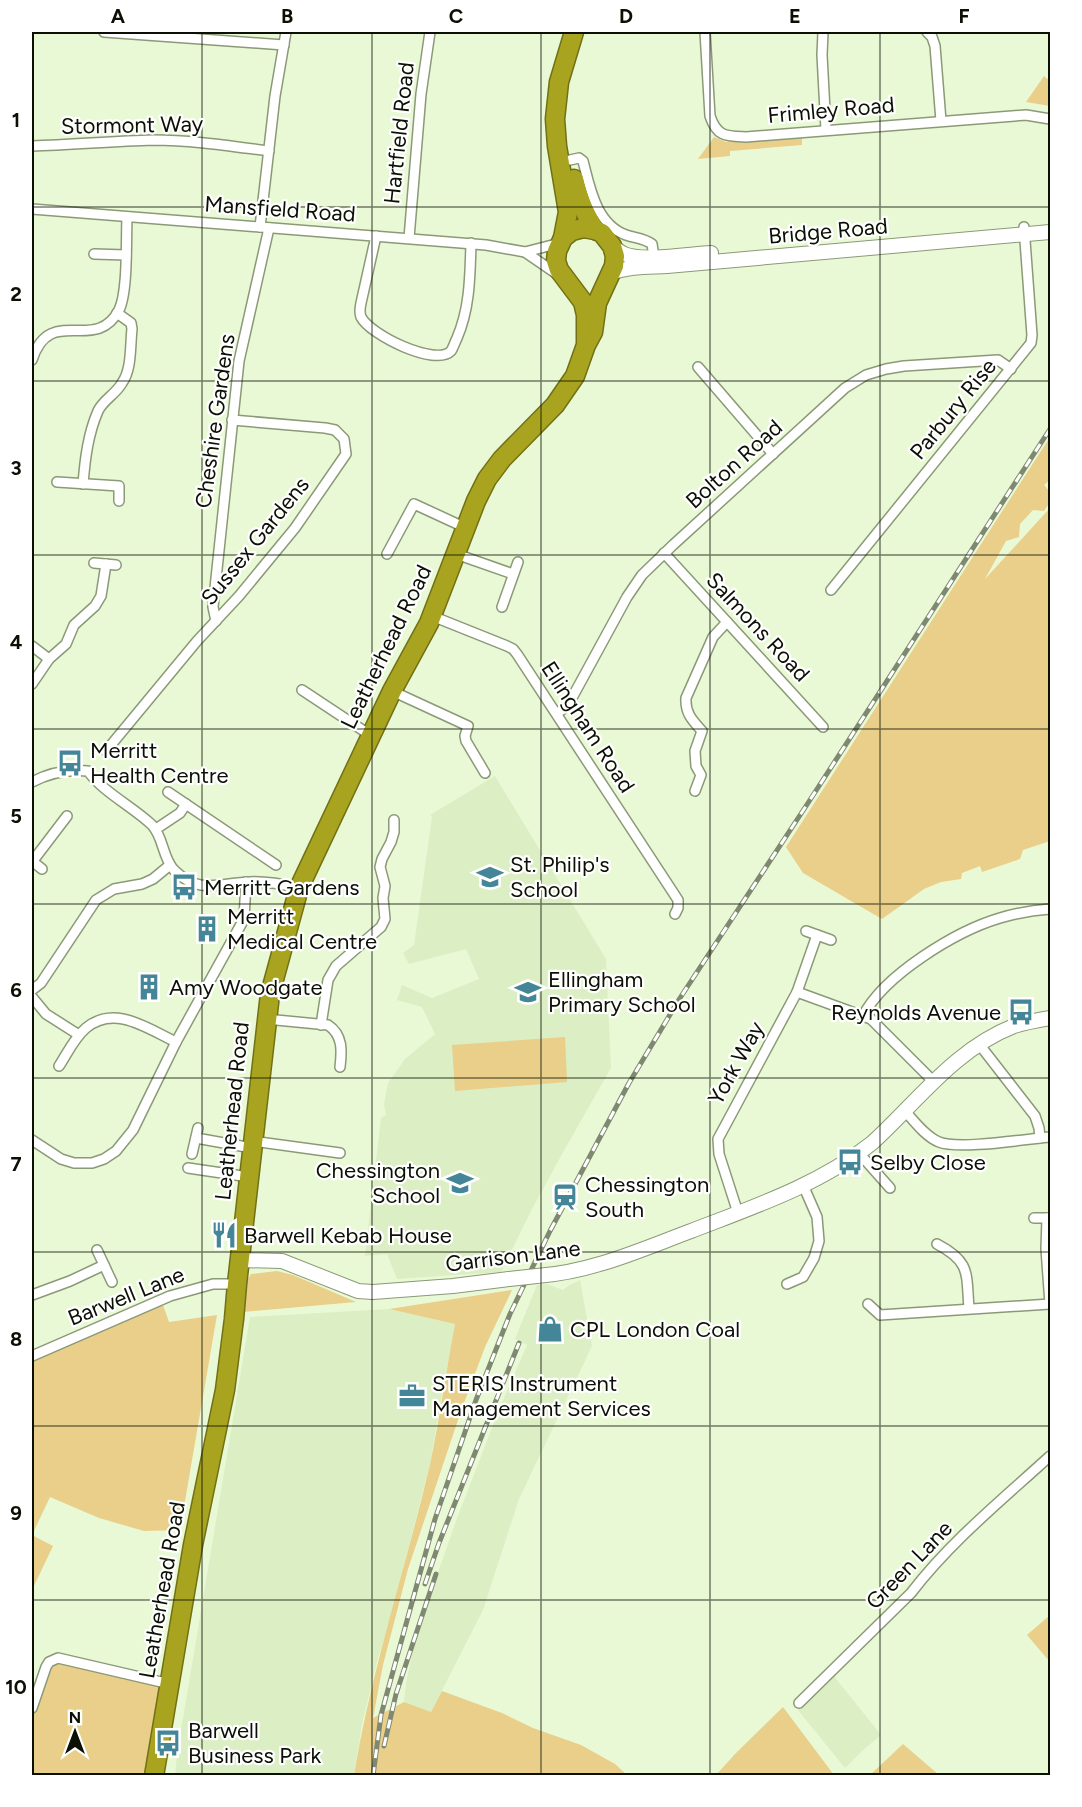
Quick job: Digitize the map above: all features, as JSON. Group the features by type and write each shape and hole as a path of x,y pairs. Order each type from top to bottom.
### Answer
{"highway":[{"path":"574,32 559,82 555,119 568,212 556,261 559,270 583,302 586,345"},
{"path":"567,281 578,286 596,285 610,274 615,256 608,239 595,230 584,213 566,137 565,114 568,91 575,57 585,32"},
{"path":"562,240 572,231 583,228 595,230"},
{"name":"Leatherhead Road","path":"154,1776 193,1545 225,1390 266,1019 275,970 299,888 370,735 432,616 476,501 487,479 502,459 561,397 575,376 593,332 597,303 610,274"}],"street":[{"path":"104,32 284,45"},
{"name":"Cheshire Gardens","path":"216,621 213,607 232,420 239,361 264,227 269,151 285,32"},
{"name":"Hartfield Road","path":"409,238 421,94 430,32"},
{"name":"Frimley Road","path":"705,32 710,116 714,126 721,133 730,136 746,137 1026,115 1050,119"},
{"path":"823,32 826,130"},
{"path":"927,32 932,37 935,46 941,121"},
{"name":"Stormont Way","path":"32,146 152,140 207,143 269,151"},
{"path":"570,160 582,159 591,194 604,219 626,235 648,240 652,244 654,257"},
{"name":"Mansfield Road","path":"32,209 471,243 525,252 567,281"},
{"path":"32,360 40,343 52,332 59,330 91,331 105,325 117,313 123,296 128,218"},
{"name":"Bridge Road","path":"610,274 623,268 637,266 668,266 1024,231 1050,225"},
{"name":"Bridge Road","path":"612,246 632,257 654,257 1024,231 1050,232"},
{"name":"Parbury Rise","path":"831,590 1029,346 1032,339 1024,231"},
{"path":"376,236 361,303 362,317 366,324 382,337 396,344 436,355 451,351 464,322 469,290 471,243"},
{"name":"Mansfield Road","path":"525,252 562,240"},
{"path":"94,254 126,255"},
{"path":"83,484 86,449 98,412 122,384 128,372 131,323 117,313"},
{"name":"Bolton Road","path":"557,714 573,696 642,575 845,388 876,371 904,366 995,360 1011,369"},
{"path":"698,367 773,454"},
{"name":"Sussex Gardens","path":"106,751 295,528 346,454 344,439 335,430 232,420"},
{"path":"57,482 118,486 119,501"},
{"path":"387,554 414,504 466,528"},
{"name":"Salmons Road","path":"664,553 823,727"},
{"path":"456,554 513,574"},
{"path":"501,607 518,562"},
{"path":"94,563 116,565"},
{"path":"32,684 49,659 66,644 74,625 95,606 101,596 106,564"},
{"name":"Ellingham Road","path":"432,616 513,649 678,900 675,914"},
{"path":"695,791 700,775 694,751 702,730 690,719 686,698 713,637 727,622"},
{"path":"32,646 49,659"},
{"path":"302,690 370,735"},
{"path":"392,691 468,726 466,741 485,773"},
{"path":"32,782 48,774 75,770 88,771 110,793 156,829 171,865 191,882 215,887 246,882 277,883 299,888"},
{"path":"168,792 183,798 265,861 276,865"},
{"path":"156,829 180,813 183,798"},
{"path":"42,869 32,862 67,816"},
{"path":"321,1025 328,980 336,966 381,927 385,919 383,898 386,885 380,867 394,832 394,820"},
{"path":"32,990 41,983 96,900 114,889 141,884 153,879 171,865"},
{"path":"32,1140 61,1159 74,1163 92,1163 116,1151 133,1130 176,1042 243,919 246,882"},
{"path":"863,1016 869,1004 879,993 907,969 944,944 976,927 1000,918 1031,910 1050,909"},
{"path":"806,931 831,940"},
{"name":"York Way","path":"738,1213 719,1154 718,1139 797,992 818,935"},
{"path":"797,992 871,1019 934,1082"},
{"path":"32,997 46,1014 79,1035"},
{"path":"59,1066 79,1035 94,1023 104,1020 116,1018 130,1020 176,1042"},
{"name":"Garrison Lane","path":"240,1260 282,1261 358,1291 373,1292 563,1274 595,1267 738,1213 803,1185 859,1153 884,1132 960,1058 979,1044 1013,1027 1050,1018"},
{"path":"266,1019 328,1025 338,1034 342,1049 340,1068"},
{"path":"979,1044 1035,1116 1040,1138"},
{"path":"905,1111 939,1142 955,1145 1050,1137"},
{"path":"192,1154 198,1128"},
{"path":"196,1138 340,1153"},
{"path":"859,1153 890,1188"},
{"path":"188,1168 249,1178"},
{"path":"787,1284 803,1277 814,1258 819,1241 817,1216 803,1185"},
{"path":"868,1304 880,1315 1050,1304 1046,1249 1049,1218 1034,1218"},
{"path":"937,1244 960,1259 966,1272 969,1308"},
{"path":"97,1250 112,1282"},
{"path":"32,1295 104,1265"},
{"name":"Barwell Lane","path":"32,1356 170,1296 213,1284 237,1284"},
{"name":"Green Lane","path":"799,1703 911,1593 961,1537 1050,1456"},
{"path":"32,1708 46,1667 49,1662 58,1658 170,1684"}],"shaded area":[{"path":"1044,76 1050,81 1050,106 1026,102"},
{"path":"714,137 726,142 802,138 802,145 730,151 730,156 698,159"},
{"path":"1050,437 1050,480 1044,485 1050,492 1050,502 1044,511 1033,510 1020,524 1019,537 1006,541 985,579 1050,508 1050,841 1023,850 1020,859 982,872 980,866 962,873 961,879 941,882 924,889 882,919 803,873 786,847"},
{"path":"495,776 606,959 611,1068 531,1211 501,1272 397,1279 387,1254 365,1256 381,1118 386,1115 384,1104 388,1083 405,1059 435,1034 422,1007 397,1000 402,985 432,998 479,979 466,949 409,964 403,953 414,945 432,817 430,815"},
{"path":"565,1037 567,1082 455,1091 452,1045"},
{"path":"277,1271 293,1275 356,1302 243,1312 246,1282 251,1274"},
{"path":"580,1280 592,1346 519,1499 483,1610 431,1712 404,1702 416,1635 456,1521 500,1407 527,1345 515,1339 537,1285 547,1284 563,1290"},
{"path":"512,1290 485,1347 461,1411 408,1569 383,1665 373,1718 404,1702 431,1712 442,1691 581,1745 615,1764 627,1775 354,1775 379,1658 430,1464 455,1324 389,1309"},
{"path":"163,1305 169,1322 217,1315 180,1530 144,1531 99,1518 50,1497 32,1535 32,1361"},
{"name":"Barwell Business Park","path":"389,1309 455,1324 430,1463 393,1609 377,1662 362,1724 354,1775 175,1776 250,1317"},
{"path":"32,1535 53,1546 32,1590"},
{"path":"1050,1615 1050,1662 1027,1635"},
{"path":"61,1663 164,1687 149,1775 32,1775 32,1719 51,1666"},
{"path":"833,1675 881,1735 845,1768 798,1710"},
{"path":"783,1707 834,1775 716,1775 736,1753"},
{"path":"903,1744 939,1775 870,1775"}],"railway":[{"path":"373,1776 381,1715 435,1519 476,1400 510,1314 550,1231 629,1083 680,998 1050,429"},
{"path":"425,1584 439,1543 519,1343"},
{"path":"384,1746 396,1694 436,1574"}],"place":[{"name":"Merritt Health Centre","path":"70,763"},
{"name":"St. Philip's School","path":"490,877"},
{"name":"Merritt Gardens","path":"184,887"},
{"name":"Merritt Medical Centre","path":"207,929"},
{"name":"Amy Woodgate","path":"149,987"},
{"name":"Ellingham Primary School","path":"528,992"},
{"name":"Reynolds Avenue","path":"1021,1012"},
{"name":"Selby Close","path":"850,1162"},
{"name":"Chessington School","path":"460,1183"},
{"name":"Chessington South","path":"565,1197"},
{"name":"Barwell Kebab House","path":"224,1235"},
{"name":"CPL London Coal","path":"550,1329"},
{"name":"STERIS Instrument Management Services","path":"412,1396"},
{"name":"Barwell Business Park","path":"168,1743"}]}
